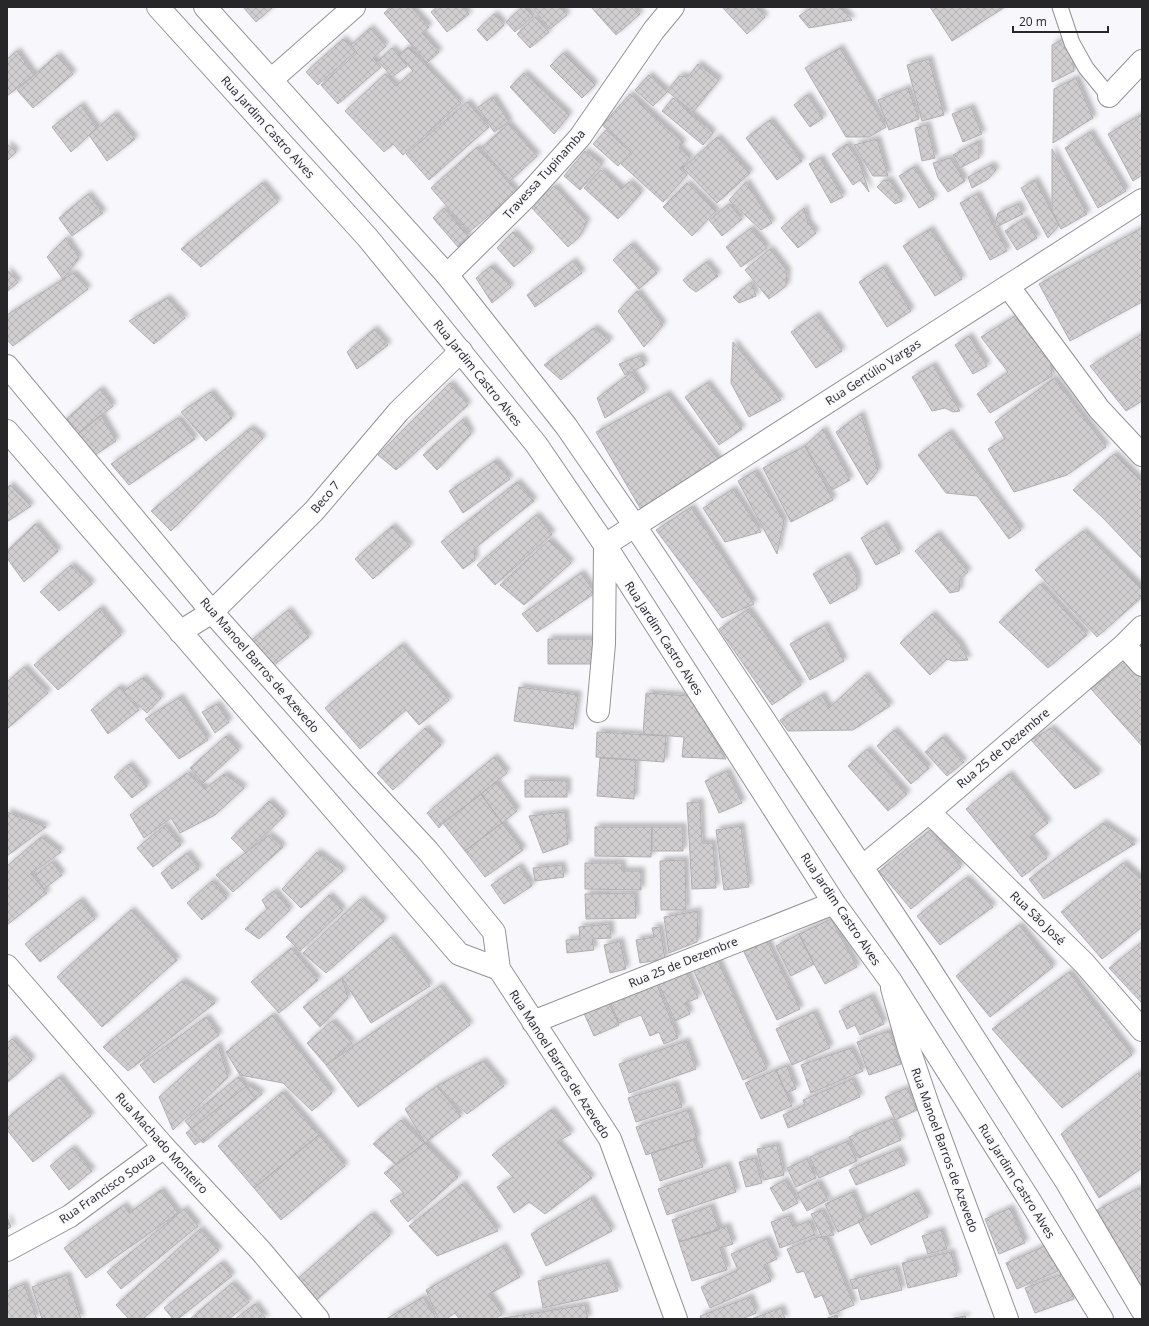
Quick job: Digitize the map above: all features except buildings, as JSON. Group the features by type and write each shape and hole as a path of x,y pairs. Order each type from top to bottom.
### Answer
{"street":[{"name":"Rua Jardim Castro Alves","path":"158,7 367,237 536,444 605,545 834,903 890,980 1030,1201 1102,1319"},
{"path":"205,7 447,275 566,426 635,526 925,962 1061,1174 1142,1310"},
{"path":"271,80 354,7"},
{"name":"Travessa Tupinamba","path":"447,275 526,196 580,137 654,30 673,7"},
{"path":"1110,96 1139,73"},
{"name":"Rua Gertúlio Vargas","path":"605,545 1142,200"},
{"path":"1008,286 1099,409 1142,455"},
{"name":"Beco 7","path":"180,632 212,612 314,511 399,410 461,351"},
{"name":"Rua Manoel Barros de Azevedo","path":"7,366 212,612 359,777 428,851 494,932 499,969 610,1140 676,1319"},
{"path":"7,430 459,954 499,969"},
{"path":"598,712 604,644 605,545"},
{"name":"Rua 25 de Dezembre","path":"862,867 929,812 1124,645 1142,627"},
{"path":"1124,645 1142,664"},
{"name":"Rua São José","path":"929,812 1084,963 1142,1030"},
{"name":"Rua 25 de Dezembre","path":"533,1022 834,903"},
{"name":"Rua Machado Monteiro","path":"7,966 164,1147 261,1251 318,1319"},
{"name":"Rua Manoel Barros de Azevedo","path":"890,980 909,1049 928,1105 1006,1319"},
{"name":"Rua Francisco Souza","path":"7,1250 70,1216 164,1147"}],"lane":[{"path":"1060,7 1072,43 1086,68 1110,96"}]}
